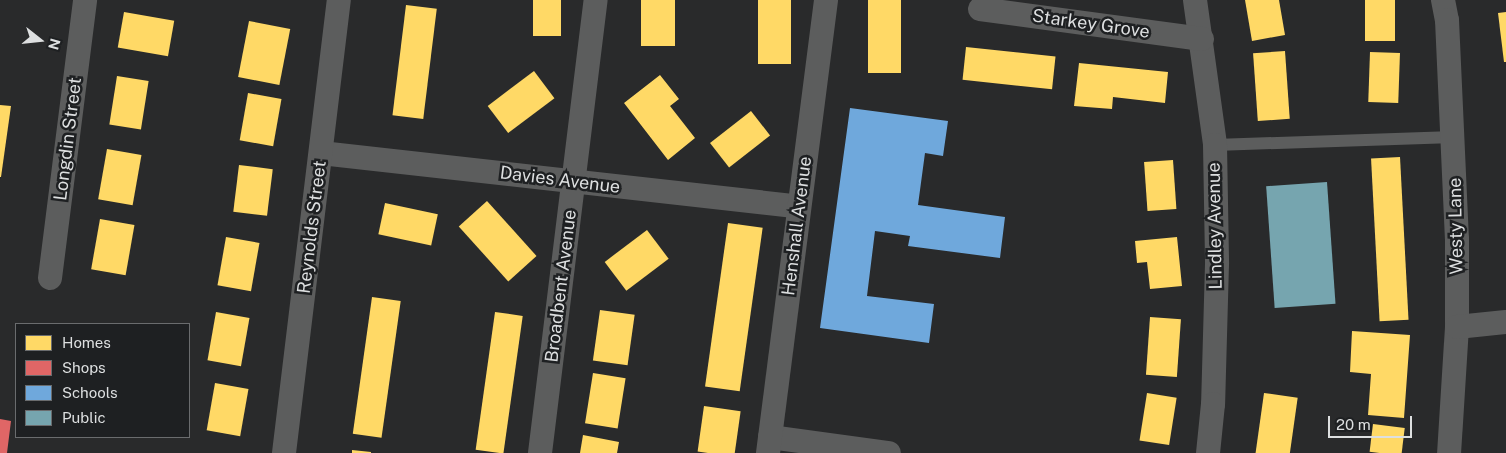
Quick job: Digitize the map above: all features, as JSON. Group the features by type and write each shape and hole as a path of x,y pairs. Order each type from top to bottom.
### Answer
{"street":[{"name":"Longdin Street","path":"50,278 85,0"},
{"name":"Reynolds Street","path":"284,453 338,0"},
{"name":"Broadbent Avenue","path":"540,453 596,0"},
{"name":"Henshall Avenue","path":"769,445 826,0"},
{"name":"Lindley Avenue","path":"1195,0 1202,39 1214,145 1217,264 1213,404 1208,453"},
{"name":"Westy Lane","path":"1444,0 1454,137 1457,326 1449,453"},
{"name":"Starkey Grove","path":"980,9 1202,39"},
{"name":"Davies Avenue","path":"321,153 799,207"},
{"path":"1457,326 1506,322"},
{"path":"769,445 889,453"}],"lane":[{"path":"1214,145 1454,137"}],"building: Homes":[{"path":"533,0 561,0 561,36 533,36"},
{"path":"641,0 675,0 675,46 641,46"},
{"path":"758,0 791,0 791,64 758,64"},
{"path":"868,0 901,0 901,73 868,73"},
{"path":"1245,0 1279,0 1285,35 1252,41"},
{"path":"1365,0 1395,0 1395,41 1365,41"},
{"path":"406,5 437,9 423,119 392,115"},
{"path":"124,12 174,21 168,56 118,47"},
{"path":"1506,12 1506,62 1504,62 1498,13"},
{"path":"249,21 290,29 279,85 238,77"},
{"path":"966,47 1056,56 1052,89 963,80"},
{"path":"1285,51 1290,119 1258,121 1253,53"},
{"path":"1370,52 1400,53 1398,103 1368,102"},
{"path":"1079,63 1168,72 1165,103 1113,97 1112,109 1074,106"},
{"path":"534,71 554,98 508,133 488,106"},
{"path":"660,75 679,99 670,106 695,138 668,160 624,103"},
{"path":"117,76 149,81 141,129 109,124"},
{"path":"248,93 281,99 273,146 240,140"},
{"path":"0,105 11,106 1,177 0,177"},
{"path":"751,111 770,135 729,167 710,143"},
{"path":"107,149 141,155 133,205 98,199"},
{"path":"1400,157 1409,320 1380,321 1371,159"},
{"path":"1173,160 1176,209 1147,211 1144,162"},
{"path":"239,165 273,169 267,216 233,212"},
{"path":"487,201 537,256 508,281 459,226"},
{"path":"385,203 438,214 431,246 378,234"},
{"path":"100,219 134,225 126,275 91,269"},
{"path":"728,223 763,228 740,391 705,386"},
{"path":"647,230 669,259 626,291 605,262"},
{"path":"226,237 259,243 251,291 217,285"},
{"path":"1177,237 1182,286 1150,289 1147,262 1137,263 1135,241"},
{"path":"372,297 401,301 382,438 353,434"},
{"path":"600,310 635,315 628,365 593,361"},
{"path":"216,312 249,318 241,366 207,360"},
{"path":"495,312 523,316 503,453 476,450"},
{"path":"1150,317 1181,319 1177,377 1146,375"},
{"path":"1352,331 1410,335 1404,418 1368,415 1371,374 1350,372"},
{"path":"593,373 626,378 618,429 585,423"},
{"path":"215,383 248,389 240,436 207,430"},
{"path":"1147,393 1177,398 1169,445 1139,440"},
{"path":"1264,393 1298,398 1290,453 1256,453"},
{"path":"704,406 741,411 735,453 698,452"},
{"path":"1373,424 1405,428 1402,453 1370,452"},
{"path":"583,435 619,442 617,453 580,453"},
{"path":"352,450 371,452 371,453 352,453"}],"building: Shops":[{"path":"0,419 11,421 7,453 0,453"}],"building: Schools":[{"path":"850,108 948,121 943,156 925,153 918,205 1005,217 1000,258 908,246 910,236 875,231 867,296 934,304 929,343 820,328"}],"building: Public":[{"path":"1327,182 1336,304 1275,308 1266,186"}]}
